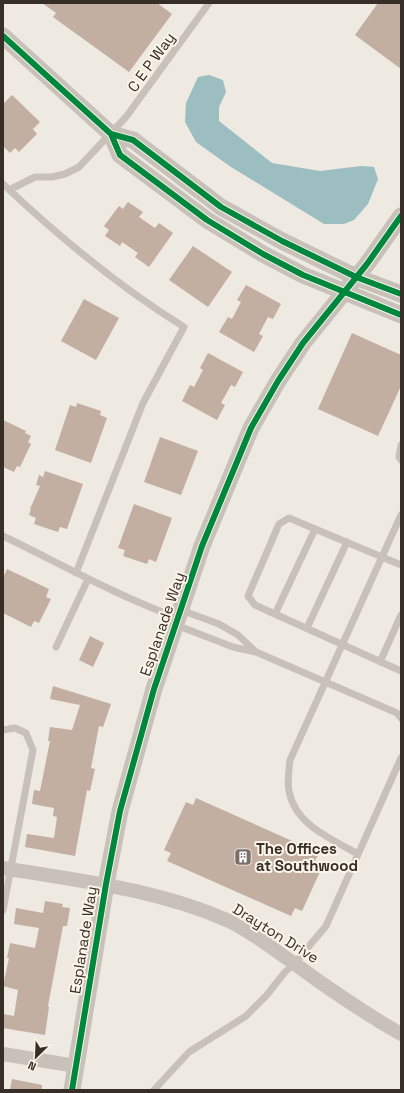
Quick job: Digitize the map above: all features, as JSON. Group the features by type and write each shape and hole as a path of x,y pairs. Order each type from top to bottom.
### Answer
{"street":[{"path":"3,36 111,134 120,156 207,220 263,254 304,275 343,293 401,315"},
{"path":"111,134 133,140 221,207 282,241 356,277 401,294"},
{"name":"Esplanade Way","path":"72,1090 106,884 119,819 137,747 154,689 202,546 251,428 278,381 303,343 356,277 401,216"},
{"name":"Drayton Drive","path":"6,868 106,884 171,899 230,922 273,948 367,1015 401,1034"},
{"path":"3,1054 76,1066"}],"lane":[{"name":"C E P Way","path":"10,190 35,177 59,175 79,167 111,134 143,95 209,3"},
{"path":"3,184 39,218 141,300 184,327 143,403 76,573"},
{"path":"401,445 401,460"},
{"path":"358,854 311,826 296,808 289,792 290,760 401,516"},
{"path":"401,565 290,518 279,524 248,596 255,605 401,671"},
{"path":"275,614 315,528"},
{"path":"3,536 88,579 152,608 179,618 232,647 256,652 326,681 397,713 401,718"},
{"path":"307,628 347,542"},
{"path":"56,647 88,579"},
{"path":"380,662 401,614"},
{"path":"179,618 219,624 238,635 256,652"},
{"path":"3,730 15,728 26,733 33,750 6,868 3,910"},
{"path":"154,1090 189,1052 246,1016 266,996 326,926 401,758"}],"water":[{"path":"209,75 223,80 226,92 219,107 219,121 272,163 320,171 361,166 374,167 378,179 368,204 354,220 344,224 324,224 231,167 196,142 185,122 186,103 198,77"}],"building":[{"path":"42,3 157,3 172,14 129,72 53,17 56,13"},
{"path":"378,3 401,3 401,69 355,35"},
{"path":"12,95 40,122 33,129 37,134 19,152 15,148 10,153 3,146 3,104"},
{"path":"128,202 143,212 139,217 155,228 159,223 173,233 149,267 135,257 138,253 122,242 120,246 105,236 109,230 104,226 119,206 123,209"},
{"path":"193,246 232,272 208,307 169,280"},
{"path":"246,285 281,304 273,319 268,317 259,334 263,336 254,352 219,332 228,317 232,319 241,302 237,300"},
{"path":"84,299 119,318 96,360 61,341"},
{"path":"352,333 401,355 401,386 378,436 318,409"},
{"path":"208,353 243,372 235,387 231,385 221,403 225,405 217,420 182,401 190,385 194,387 203,370 200,368"},
{"path":"77,403 101,411 100,415 107,418 91,463 55,450 70,405 76,407"},
{"path":"3,420 26,431 25,433 31,436 28,442 31,444 20,467 17,466 14,472 3,467"},
{"path":"160,437 198,451 181,495 144,482"},
{"path":"45,471 83,484 67,529 60,527 58,532 34,524 36,518 29,515 40,486 36,485 39,475 43,477"},
{"path":"134,504 172,518 156,562 149,559 147,564 123,556 125,550 118,548"},
{"path":"7,569 49,589 46,597 51,599 39,623 34,621 31,627 3,613 3,578"},
{"path":"90,636 104,643 93,667 79,660"},
{"path":"53,686 111,704 103,727 99,726 91,768 95,769 90,791 87,790 75,856 25,847 27,834 54,838 57,817 53,816 54,808 32,804 34,790 40,791 50,741 48,741 50,727 72,730 80,705 50,699"},
{"name":"The Offices at Southwood","path":"196,798 319,853 315,861 323,865 302,911 295,908 291,916 167,861 171,853 164,850 186,802 193,805"},
{"path":"45,901 63,904 62,907 70,908 67,926 63,926 48,1006 45,1035 3,1028 3,1014 14,1016 18,990 3,986 9,958 7,958 10,943 35,948 39,928 14,924 16,908 43,913"},
{"path":"12,1079 42,1085 42,1090 10,1090"}],"cycle path":[{"path":"3,36 111,134 120,155 207,220 263,254 303,275 401,315"},
{"path":"111,134 133,140 221,207 282,241 356,277 401,294"},
{"path":"72,1090 106,884 120,811 154,689 202,546 251,428 278,381 303,343 367,264 401,216"}],"place":[{"name":"The Offices at Southwood","path":"243,857"}]}
